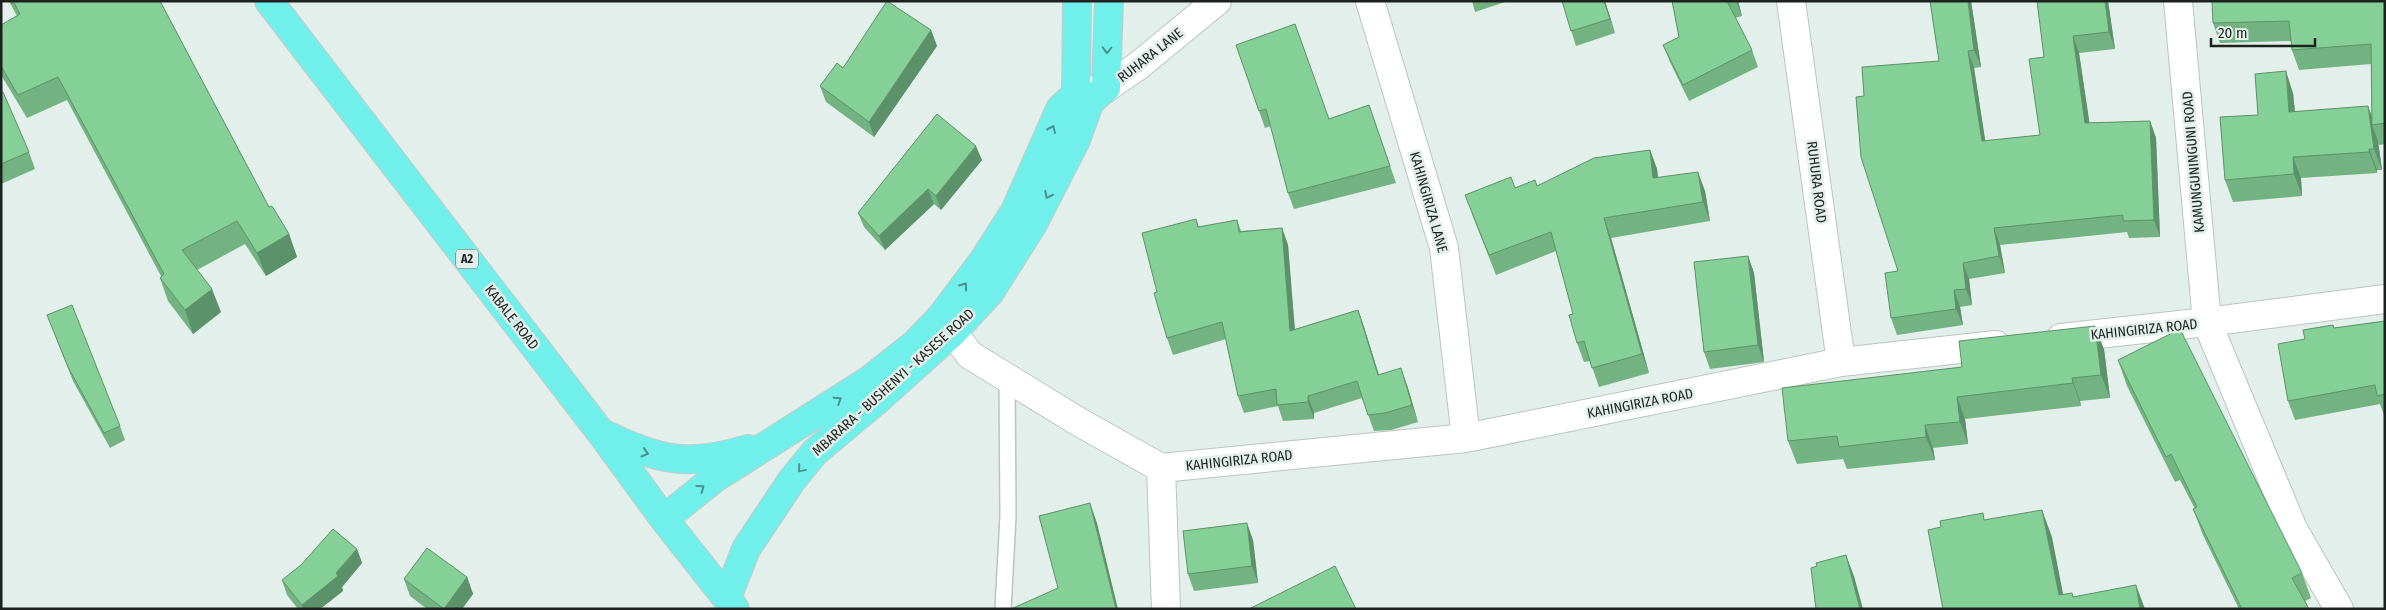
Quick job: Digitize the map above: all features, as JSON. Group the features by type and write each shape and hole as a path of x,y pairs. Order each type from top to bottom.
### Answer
{"main road":[{"name":"KABALE ROAD","path":"269,1 601,432 664,519 731,603"},
{"path":"1076,94 1077,1"},
{"path":"1106,88 1108,1"},
{"name":"MBARARA - BUSHENYI - KASESE ROAD","path":"664,519 715,478 868,381 915,344 947,325 990,292 1033,224 1076,140 1090,101 1106,88"},
{"name":"MBARARA - BUSHENYI - KASESE ROAD","path":"731,603 746,549 792,480 815,452 876,401 947,325 983,261 1015,211 1060,109 1076,94"},
{"path":"601,432 638,450 663,458 680,459 733,454 774,441"}],"street":[{"name":"RUHARA LANE","path":"1076,94 1106,88 1138,66 1217,1"},
{"name":"KAHINGIRIZA LANE","path":"1370,1 1444,248 1466,438"},
{"name":"RUHURA ROAD","path":"1792,1 1840,362"},
{"name":"KAMUNGUNINGUNI ROAD","path":"2178,1 2207,322 2293,529 2339,609"},
{"name":"KAHINGIRIZA ROAD","path":"1161,468 1466,438 1840,362 2207,322 2385,299"},
{"path":"947,325 970,354 1161,468 1166,609"}],"lane":[{"path":"1003,609 1008,516 1006,377"}],"building":[{"path":"13,1 160,1 269,207 272,206 289,234 257,253 237,221 182,250 212,289 185,310 160,278 164,274 58,77 18,95 1,66 1,25 20,14"},
{"path":"887,1 931,30 869,122 820,86 837,63 843,68"},
{"path":"1562,1 1604,1 1610,19 1571,31"},
{"path":"1672,1 1727,1 1752,50 1683,85 1663,45 1679,37"},
{"path":"1930,1 1968,1 1974,50 1968,51 1982,141 2040,135 2029,59 2044,57 2037,1 2105,1 2109,32 2073,36 2085,123 2150,121 2154,220 2123,221 2123,215 1994,228 1999,256 1963,263 1966,289 1954,290 1956,309 1891,318 1885,273 1898,271 1861,157 1856,97 1864,96 1862,67 1939,61"},
{"path":"2212,1 2385,1 2385,123 2372,125 2371,44 2292,50 2289,21 2213,23"},
{"path":"1295,24 1329,119 1369,105 1390,166 1288,193 1266,109 1259,111 1236,45"},
{"path":"2286,71 2289,112 2368,106 2374,149 2369,149 2369,152 2293,157 2294,174 2225,180 2220,117 2258,115 2255,74"},
{"path":"1,92 3,92 29,152 1,164"},
{"path":"937,114 976,146 936,196 928,189 879,236 858,213"},
{"path":"1650,150 1653,178 1698,172 1703,202 1604,218 1642,354 1592,368 1584,341 1577,343 1569,315 1573,314 1551,232 1489,255 1465,195 1511,177 1515,188 1535,180 1537,186 1594,158"},
{"path":"1196,219 1198,227 1237,220 1239,232 1282,228 1290,331 1358,310 1378,375 1401,368 1412,405 1385,413 1368,415 1357,381 1308,396 1308,402 1277,405 1276,389 1238,396 1222,322 1167,338 1154,293 1157,292 1142,233"},
{"path":"1748,256 1758,345 1704,352 1694,262"},
{"path":"72,305 120,426 104,433 68,367 47,315"},
{"path":"2385,321 2385,394 2377,396 2375,385 2288,401 2278,344 2305,339 2303,330 2333,325 2334,328"},
{"path":"2095,326 2101,375 2072,378 2073,383 1957,397 1960,422 1925,425 1926,437 1839,447 1837,436 1788,441 1782,388 1962,367 1959,341"},
{"path":"2180,329 2302,573 2292,578 2309,609 2242,609 2193,509 2197,507 2171,454 2166,457 2118,360"},
{"path":"1090,503 1116,609 1011,609 1058,588 1039,516"},
{"path":"2042,510 2059,595 2072,593 2073,597 2136,585 2140,609 1943,609 1928,530 1941,527 1940,521 1983,513 1984,520"},
{"path":"1247,523 1252,566 1188,574 1183,531"},
{"path":"333,529 357,549 336,573 338,576 302,605 282,580 301,565"},
{"path":"427,548 467,577 444,609 404,579"},
{"path":"1846,555 1860,609 1816,609 1811,568 1817,566 1816,563"},
{"path":"1335,566 1356,609 1249,609"}]}
